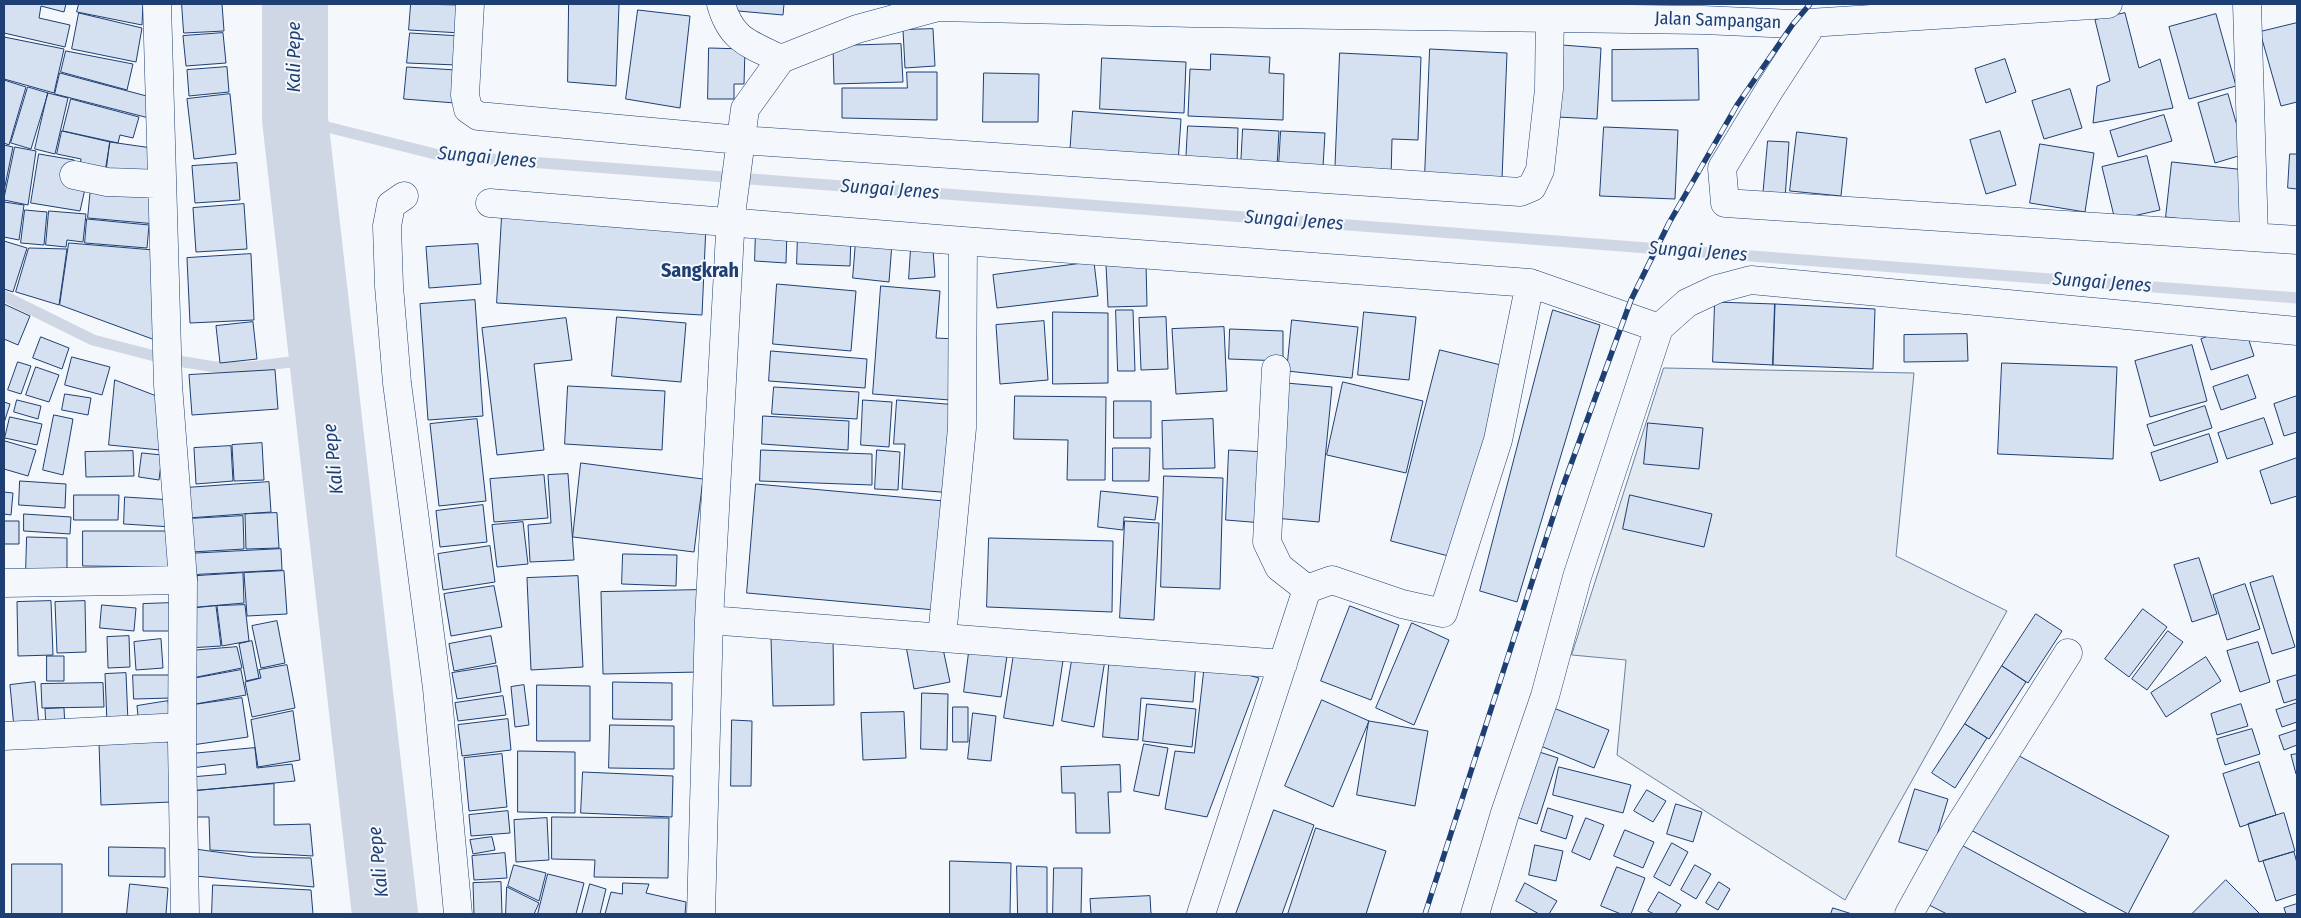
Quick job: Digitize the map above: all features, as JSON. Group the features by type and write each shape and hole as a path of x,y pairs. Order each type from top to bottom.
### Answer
{"street":[{"path":"157,4 168,385 183,580 182,727 185,914"},
{"path":"470,4 465,95 468,109 478,116 739,147 1520,192 1532,187 1540,170 1549,89 1550,10"},
{"path":"701,914 709,620 731,218 745,108 781,59 743,41 726,22 721,4"},
{"name":"Jalan Sampangan","path":"781,59 856,29 938,5 1703,12 1793,24 2108,4"},
{"path":"2247,4 2254,236"},
{"path":"1813,23 1770,88 1722,168 1725,203 2297,240"},
{"path":"74,175 107,182 162,184"},
{"path":"404,196 391,205 387,226 389,286 402,433 419,540 442,730 458,914"},
{"path":"490,203 731,218 963,241 1530,284 1659,328"},
{"path":"942,637 962,428 963,241"},
{"path":"1475,914 1505,813 1545,696 1577,577 1659,328 1687,303 1716,289 1752,280 2297,331"},
{"path":"1307,589 1332,580 1402,604 1443,613 1498,440 1530,284"},
{"path":"1276,369 1267,542 1279,567 1307,589"},
{"path":"4,583 183,580"},
{"path":"1201,914 1307,589"},
{"path":"709,620 1283,664"},
{"path":"1913,907 1947,845 2068,653"},
{"path":"4,736 182,727"}],"shaded area":[{"path":"1664,368 1914,373 1896,556 2007,611 1845,900 1617,755 1626,660 1572,655"}],"building":[{"path":"4,4 66,4 64,12 41,6 39,18 70,25 65,47 4,33"},
{"path":"79,4 143,4 142,25 77,12"},
{"path":"182,4 222,4 224,31 184,33"},
{"path":"411,4 463,5 461,33 409,30"},
{"path":"569,4 619,4 616,86 568,82"},
{"path":"727,4 784,4 783,15 727,10"},
{"path":"638,10 690,16 680,108 626,99"},
{"path":"79,13 142,28 136,62 72,49"},
{"path":"2125,13 2139,68 2160,59 2173,108 2093,123 2097,86 2110,81 2095,20"},
{"path":"2216,14 2236,86 2189,99 2169,27"},
{"path":"2297,23 2297,102 2281,106 2260,32"},
{"path":"933,29 935,66 905,68 903,30"},
{"path":"223,33 226,63 186,66 183,36"},
{"path":"410,33 461,36 457,65 407,63"},
{"path":"4,37 64,49 54,93 4,79"},
{"path":"901,44 903,82 834,84 833,46"},
{"path":"1562,45 1601,48 1597,119 1557,117"},
{"path":"709,48 745,49 744,84 734,84 734,99 708,99"},
{"path":"1430,49 1507,53 1502,179 1425,176"},
{"path":"1698,49 1699,100 1612,101 1612,50"},
{"path":"66,51 133,64 127,90 61,72"},
{"path":"1340,53 1421,57 1418,140 1392,139 1391,179 1335,176"},
{"path":"1211,54 1270,57 1269,73 1284,74 1283,120 1188,116 1190,69 1210,70"},
{"path":"1102,58 1186,62 1184,113 1100,109"},
{"path":"2005,59 2016,92 1986,103 1975,69"},
{"path":"227,67 229,92 189,96 187,70"},
{"path":"407,67 456,70 455,103 404,99"},
{"path":"907,72 937,72 937,120 842,118 842,88 907,88"},
{"path":"60,73 154,98 149,118 55,94"},
{"path":"984,73 1039,74 1038,122 983,122"},
{"path":"4,80 26,87 9,145 4,143"},
{"path":"28,87 48,93 31,149 11,143"},
{"path":"2070,89 2082,128 2044,139 2032,101"},
{"path":"48,93 68,98 55,154 35,149"},
{"path":"230,94 236,154 194,159 187,99"},
{"path":"2228,94 2245,154 2215,163 2198,103"},
{"path":"71,99 139,117 133,138 120,135 118,143 63,131"},
{"path":"1073,111 1181,119 1178,163 1070,155"},
{"path":"2164,115 2172,141 2118,157 2110,131"},
{"path":"1188,126 1238,128 1237,166 1186,163"},
{"path":"1604,127 1678,130 1675,199 1600,196"},
{"path":"1243,129 1279,131 1277,167 1241,166"},
{"path":"62,131 110,142 104,177 79,174 81,159 57,154"},
{"path":"1281,131 1325,133 1323,167 1279,165"},
{"path":"2000,131 2016,185 1986,194 1970,140"},
{"path":"1797,132 1847,138 1841,196 1790,191"},
{"path":"1768,141 1789,142 1785,199 1763,197"},
{"path":"110,142 159,149 159,177 106,175"},
{"path":"2040,144 2094,153 2085,212 2030,203"},
{"path":"4,145 13,147 4,191"},
{"path":"15,147 36,151 28,205 4,200"},
{"path":"39,154 74,160 70,177 87,180 80,211 31,203"},
{"path":"2290,154 2297,154 2297,189 2288,188"},
{"path":"2147,156 2160,210 2115,220 2102,167"},
{"path":"2172,162 2246,170 2240,227 2166,217"},
{"path":"237,163 240,200 195,203 192,166"},
{"path":"91,187 155,190 156,224 88,218"},
{"path":"4,202 24,205 19,240 4,237"},
{"path":"244,204 247,249 196,252 193,208"},
{"path":"25,210 47,212 44,245 21,243"},
{"path":"49,211 86,214 83,242 67,240 66,247 46,245"},
{"path":"502,216 706,225 702,315 497,303"},
{"path":"87,219 149,225 147,248 85,243"},
{"path":"756,228 787,230 786,263 755,261"},
{"path":"798,232 851,235 850,266 797,264"},
{"path":"4,241 27,248 13,292 4,289"},
{"path":"856,241 892,243 889,282 853,278"},
{"path":"69,243 154,250 155,340 60,305"},
{"path":"478,244 481,284 429,288 426,247"},
{"path":"29,248 67,249 59,305 16,292"},
{"path":"911,248 933,250 935,277 909,279"},
{"path":"251,254 254,320 190,323 187,258"},
{"path":"1094,262 1098,296 997,308 993,275"},
{"path":"1146,263 1147,306 1108,307 1106,264"},
{"path":"777,284 856,291 851,351 773,344"},
{"path":"881,286 940,291 936,338 955,339 950,400 873,394"},
{"path":"475,300 483,416 428,420 420,304"},
{"path":"1715,302 1775,304 1773,365 1713,362"},
{"path":"4,304 30,316 18,345 4,339"},
{"path":"1775,304 1875,309 1873,369 1773,365"},
{"path":"1116,310 1133,310 1135,371 1118,371"},
{"path":"1553,310 1600,325 1517,602 1480,591"},
{"path":"1053,312 1108,313 1108,383 1053,384"},
{"path":"1364,312 1416,317 1409,380 1358,375"},
{"path":"617,317 686,323 681,382 612,376"},
{"path":"1166,317 1168,369 1141,370 1139,318"},
{"path":"566,318 572,360 534,364 544,450 497,455 482,328"},
{"path":"1292,320 1358,327 1352,378 1287,371"},
{"path":"1044,321 1048,380 1000,384 996,325"},
{"path":"253,322 257,359 220,363 216,326"},
{"path":"2244,325 2254,356 2211,370 2201,339"},
{"path":"1224,327 1227,391 1176,394 1172,329"},
{"path":"1230,329 1283,331 1283,361 1229,359"},
{"path":"1967,334 1968,361 1904,362 1904,335"},
{"path":"41,337 69,348 62,369 33,358"},
{"path":"2192,345 2207,401 2150,417 2135,361"},
{"path":"1440,350 1505,366 1456,558 1391,541"},
{"path":"771,351 867,359 865,388 769,381"},
{"path":"72,357 110,367 102,395 65,385"},
{"path":"18,362 31,366 21,394 8,390"},
{"path":"2002,363 2117,367 2113,459 1998,454"},
{"path":"36,367 59,375 49,402 26,395"},
{"path":"275,370 278,409 192,415 189,375"},
{"path":"2248,375 2256,398 2221,410 2213,387"},
{"path":"115,380 159,397 160,450 109,445"},
{"path":"1343,382 1423,401 1406,473 1327,455"},
{"path":"1286,383 1332,387 1319,522 1274,518"},
{"path":"568,386 665,391 662,450 565,444"},
{"path":"774,387 859,392 857,419 772,414"},
{"path":"65,394 91,398 88,415 62,410"},
{"path":"1015,396 1106,397 1105,480 1067,480 1068,440 1014,439"},
{"path":"2297,396 2297,432 2284,436 2274,404"},
{"path":"17,400 41,406 38,419 14,412"},
{"path":"863,400 892,402 889,447 861,445"},
{"path":"897,400 958,405 953,493 902,489 905,444 894,444"},
{"path":"1114,401 1151,401 1151,438 1114,438"},
{"path":"4,402 10,404 4,423"},
{"path":"2205,406 2212,428 2154,446 2147,425"},
{"path":"54,415 73,419 63,475 43,470"},
{"path":"763,416 849,421 848,450 762,444"},
{"path":"10,417 42,424 37,445 5,438"},
{"path":"2264,418 2273,444 2227,459 2218,433"},
{"path":"477,419 486,501 439,506 430,424"},
{"path":"1213,419 1215,468 1163,469 1162,421"},
{"path":"1648,423 1703,428 1699,469 1644,464"},
{"path":"2209,434 2218,462 2160,481 2151,453"},
{"path":"5,441 36,450 28,476 4,469"},
{"path":"262,443 264,480 234,481 232,445"},
{"path":"231,446 233,481 196,484 194,448"},
{"path":"1113,448 1150,448 1149,481 1113,481"},
{"path":"761,450 872,454 872,485 760,481"},
{"path":"877,450 900,452 898,490 875,489"},
{"path":"1229,450 1266,452 1263,523 1226,520"},
{"path":"133,451 134,476 86,477 85,452"},
{"path":"142,453 162,455 159,480 139,477"},
{"path":"2297,458 2297,496 2271,504 2260,471"},
{"path":"581,463 703,479 694,552 573,537"},
{"path":"568,474 574,560 530,562 528,525 551,523 548,475"},
{"path":"544,475 548,518 494,522 490,479"},
{"path":"1164,476 1223,478 1220,589 1161,587"},
{"path":"20,481 66,484 65,508 19,505"},
{"path":"269,482 271,512 188,518 185,488"},
{"path":"756,484 944,501 935,610 747,593"},
{"path":"1101,491 1158,497 1155,520 1124,517 1123,530 1098,527"},
{"path":"4,492 13,493 11,515 4,514"},
{"path":"74,495 119,495 118,520 74,520"},
{"path":"1630,495 1712,514 1704,547 1623,529"},
{"path":"125,497 173,500 172,527 124,524"},
{"path":"483,505 487,542 440,547 436,511"},
{"path":"277,513 279,548 246,549 245,514"},
{"path":"24,514 71,517 70,534 24,531"},
{"path":"243,516 244,549 191,552 187,519"},
{"path":"4,521 19,521 19,544 4,544"},
{"path":"1125,521 1159,523 1154,620 1120,618"},
{"path":"523,522 528,564 497,567 492,525"},
{"path":"83,531 169,531 169,567 83,566"},
{"path":"27,537 67,538 67,572 26,572"},
{"path":"989,538 1113,541 1112,612 987,607"},
{"path":"490,546 495,582 443,590 438,554"},
{"path":"281,549 282,570 186,575 185,554"},
{"path":"623,554 677,555 676,586 622,584"},
{"path":"2199,558 2217,614 2192,622 2174,565"},
{"path":"284,571 287,614 247,616 244,573"},
{"path":"243,573 244,603 187,608 186,581 197,581 197,576"},
{"path":"578,576 583,667 531,670 527,578"},
{"path":"2273,576 2295,647 2272,654 2250,583"},
{"path":"2245,584 2260,629 2227,640 2213,595"},
{"path":"494,586 502,627 451,636 444,594"},
{"path":"699,590 700,672 603,674 601,592"},
{"path":"51,601 53,655 18,656 17,602"},
{"path":"85,601 86,652 57,653 55,602"},
{"path":"172,603 172,631 143,631 143,604"},
{"path":"102,605 136,608 134,631 100,628"},
{"path":"245,605 249,641 222,646 217,606"},
{"path":"216,606 221,646 188,648 186,609"},
{"path":"1350,606 1399,625 1371,700 1321,681"},
{"path":"2143,609 2167,627 2129,677 2105,659"},
{"path":"2036,614 2062,631 2028,683 2002,666"},
{"path":"277,621 285,663 261,668 252,626"},
{"path":"1412,623 1449,640 1414,725 1376,708"},
{"path":"2168,631 2183,642 2147,690 2132,679"},
{"path":"129,636 130,667 108,668 107,637"},
{"path":"491,636 496,663 454,671 449,644"},
{"path":"833,637 834,705 773,706 771,638"},
{"path":"161,639 163,668 136,670 134,642"},
{"path":"941,639 950,682 914,689 906,646"},
{"path":"252,641 259,678 246,681 239,644"},
{"path":"2258,642 2270,682 2240,692 2227,651"},
{"path":"970,644 1008,649 1001,697 964,692"},
{"path":"237,647 242,668 192,678 189,651"},
{"path":"1015,647 1064,654 1053,726 1004,718"},
{"path":"1073,654 1105,660 1094,727 1062,721"},
{"path":"1110,654 1196,662 1193,702 1141,698 1138,740 1103,737"},
{"path":"47,656 64,656 64,681 47,681"},
{"path":"2206,657 2221,681 2166,717 2151,693"},
{"path":"1205,663 1259,678 1207,817 1165,809 1175,751 1194,753"},
{"path":"287,665 295,708 252,717 245,682 261,678 259,670"},
{"path":"497,666 501,692 457,699 452,673"},
{"path":"2002,666 2026,682 1989,739 1965,724"},
{"path":"241,670 246,695 190,705 186,680"},
{"path":"126,673 128,722 107,723 105,674"},
{"path":"133,675 171,675 172,698 134,699"},
{"path":"2297,675 2297,699 2284,703 2277,681"},
{"path":"35,682 39,726 14,728 10,685"},
{"path":"613,682 672,683 672,720 613,719"},
{"path":"103,683 104,707 42,708 41,684"},
{"path":"524,685 529,725 515,727 511,687"},
{"path":"537,685 590,686 590,741 537,741"},
{"path":"922,693 948,694 947,750 921,749"},
{"path":"503,696 506,715 458,721 455,703"},
{"path":"242,698 248,737 192,745 186,706"},
{"path":"1322,700 1369,721 1333,807 1285,786"},
{"path":"168,701 171,722 139,726 137,706"},
{"path":"2297,703 2297,722 2282,727 2276,710"},
{"path":"1147,704 1196,709 1192,747 1143,741"},
{"path":"2241,704 2248,726 2217,735 2211,714"},
{"path":"1546,705 1609,730 1594,768 1531,742"},
{"path":"953,707 968,707 968,742 953,742"},
{"path":"64,708 65,728 46,728 45,709"},
{"path":"293,711 300,760 258,767 251,720"},
{"path":"904,712 906,758 863,760 861,713"},
{"path":"973,713 996,716 991,761 968,759"},
{"path":"508,719 511,750 462,756 458,725"},
{"path":"732,720 752,721 751,786 731,786"},
{"path":"1369,721 1428,731 1415,806 1357,795"},
{"path":"1965,724 1987,738 1955,788 1932,773"},
{"path":"610,725 674,726 674,769 609,768"},
{"path":"2252,729 2260,754 2225,765 2217,739"},
{"path":"2297,730 2297,745 2284,750 2279,736"},
{"path":"169,740 171,802 101,805 99,742"},
{"path":"1144,744 1168,748 1159,796 1134,791"},
{"path":"255,748 257,768 292,764 295,781 192,791 191,777 226,774 225,764 191,768 190,754"},
{"path":"1530,749 1558,758 1537,824 1510,815"},
{"path":"2008,750 2169,836 2128,914 1967,828"},
{"path":"518,751 575,752 575,813 518,812"},
{"path":"502,754 507,807 469,811 464,758"},
{"path":"2297,754 2297,773 2296,774 2291,755"},
{"path":"2259,762 2276,815 2240,827 2223,774"},
{"path":"1120,765 1121,792 1108,792 1110,833 1076,833 1075,793 1062,793 1061,767"},
{"path":"1559,767 1631,785 1623,813 1553,795"},
{"path":"583,772 673,776 672,817 581,813"},
{"path":"274,784 274,825 310,824 313,856 210,850 209,817 194,817 193,791"},
{"path":"1915,789 1948,799 1932,852 1899,842"},
{"path":"1647,790 1666,801 1653,822 1634,811"},
{"path":"1676,804 1702,812 1693,842 1667,834"},
{"path":"1548,808 1573,816 1566,839 1541,831"},
{"path":"1274,810 1314,825 1282,914 1236,914"},
{"path":"508,811 510,833 471,836 469,815"},
{"path":"2284,813 2295,851 2259,862 2248,824"},
{"path":"552,817 669,818 668,878 594,877 595,860 552,859"},
{"path":"547,818 549,860 516,862 514,820"},
{"path":"1586,818 1604,825 1590,860 1572,852"},
{"path":"1316,828 1386,851 1366,914 1288,914"},
{"path":"1625,830 1654,842 1643,868 1614,856"},
{"path":"492,837 495,850 473,854 470,840"},
{"path":"1956,842 2088,914 1947,914 1929,905"},
{"path":"1672,843 1688,852 1670,886 1654,877"},
{"path":"1535,845 1563,851 1556,881 1529,875"},
{"path":"109,847 165,848 165,877 109,876"},
{"path":"195,849 253,857 311,858 314,887 195,876"},
{"path":"2294,852 2297,863 2297,894 2276,901 2263,861"},
{"path":"505,853 507,878 474,880 472,856"},
{"path":"950,861 1011,863 1010,914 950,914"},
{"path":"12,864 62,864 62,914 12,914"},
{"path":"514,865 546,873 539,901 508,886"},
{"path":"1695,865 1711,874 1696,899 1681,890"},
{"path":"1017,866 1047,867 1047,914 1018,914"},
{"path":"1617,867 1645,878 1631,914 1621,914 1601,906"},
{"path":"1054,868 1082,868 1081,914 1053,914"},
{"path":"548,874 584,883 576,914 538,914"},
{"path":"2226,880 2260,914 2192,914"},
{"path":"501,882 502,914 474,914 473,883"},
{"path":"1719,882 1730,889 1718,910 1706,903"},
{"path":"623,883 649,884 646,893 686,902 685,914 605,914 611,892 622,894"},
{"path":"1525,883 1557,901 1549,914 1539,914 1516,901"},
{"path":"130,884 168,888 166,914 127,914"},
{"path":"590,884 606,889 600,914 582,914"},
{"path":"213,885 311,890 313,914 212,914"},
{"path":"507,887 539,903 534,914 506,914"},
{"path":"1659,892 1681,905 1675,914 1654,914 1648,911"},
{"path":"1150,896 1151,914 1091,914 1090,899"},
{"path":"2297,904 2297,914 2286,914 2284,908"},
{"path":"1833,908 1852,914 1831,914"}],"waterway":[{"name":"Kali Pepe","path":"295,4 295,119 385,914"},
{"name":"Sungai Jenes","path":"295,119 439,155 2297,298"},
{"path":"4,296 93,340 166,359 215,367 251,367 322,358"}],"railway":[{"path":"1425,914 1563,486 1631,300 1669,223 1737,105 1793,24 1810,4"}],"district":[{"name":"Sangkrah","path":"700,271"}]}
